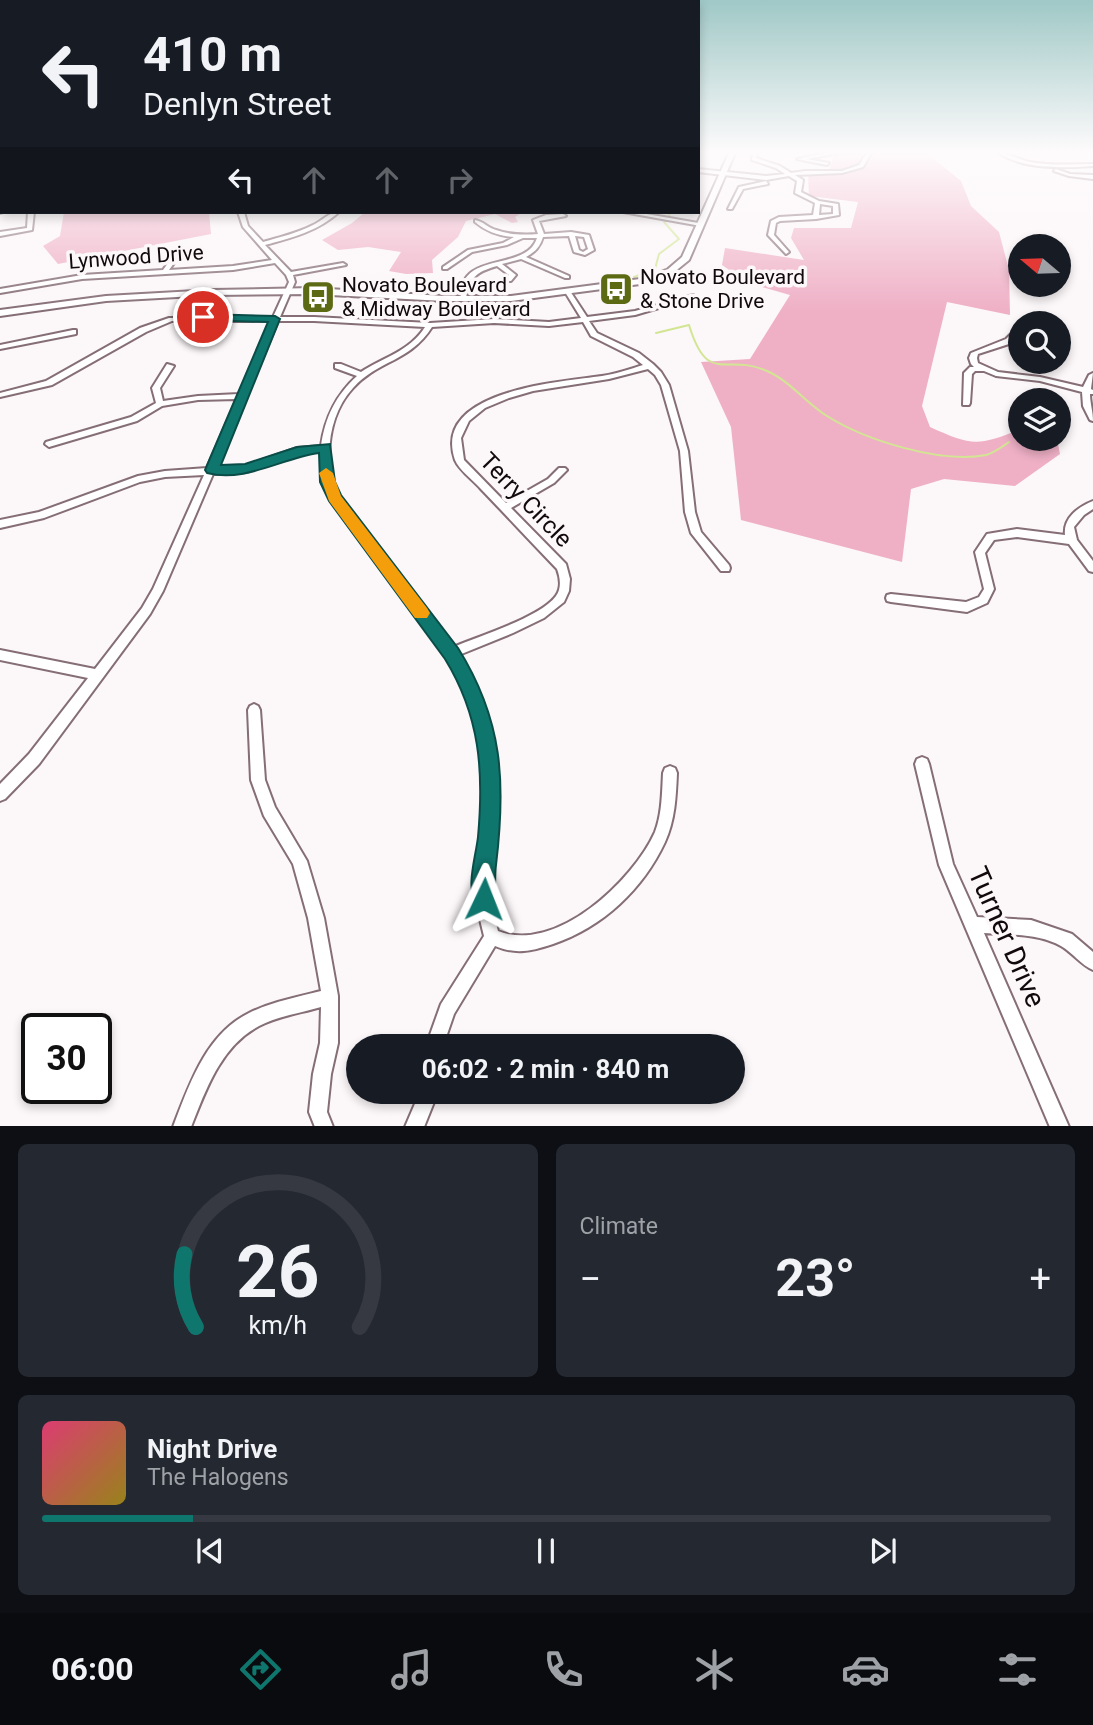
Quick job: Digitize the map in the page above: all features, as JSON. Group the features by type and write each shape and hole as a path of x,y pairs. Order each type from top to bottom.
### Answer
{"main road":[{"path":"0,313 111,297 288,291 499,299 635,282 667,274 685,258 709,206"}],"street":[{"path":"816,216 817,206"},
{"path":"786,252 771,235 773,222 779,219 836,215 836,206"},
{"path":"0,234 30,229 31,214"},
{"path":"0,794 34,758 98,676 158,591 292,282 289,274 245,226 241,214"},
{"path":"261,244 309,231 321,226 334,214"},
{"path":"638,214 701,224"},
{"path":"463,298 471,275 521,257 539,243 541,235 536,220 564,216"},
{"path":"477,221 490,231 524,235 570,234"},
{"path":"445,268 470,251 505,244 524,235"},
{"path":"166,270 176,256"},
{"path":"521,257 567,277"},
{"name":"Lynwood Drive","path":"0,291 73,278 166,270 233,268 275,261"},
{"path":"498,264 513,275 509,280"},
{"path":"289,274 343,265"},
{"path":"568,292 594,334 636,355 650,366 665,385 684,451 690,512 696,533 725,568"},
{"path":"0,395 49,383 165,320 203,317 430,326 494,321 549,324 635,313 693,297"},
{"path":"430,326 417,345 362,375 339,399 328,425 325,447 327,482 334,497 451,653 468,680 480,710 489,749 489,836 482,883 485,915 492,937 447,1010 439,1034"},
{"path":"0,347 73,332"},
{"path":"1008,341 975,353 975,364 996,374 1040,379 1089,391"},
{"path":"160,404 156,388 170,366"},
{"path":"338,366 362,375"},
{"name":"Terry Circle","path":"451,653 541,614 554,606 565,589 562,567 460,461 457,440 466,419 487,404 512,393 612,376 650,366"},
{"path":"966,403 968,373 973,369 983,369"},
{"path":"1093,375 1086,405 1093,418"},
{"path":"49,444 134,419 160,404 198,398 241,396"},
{"path":"0,524 41,514 138,479 212,470 246,469 297,451 325,447"},
{"path":"504,508 551,481 562,470"},
{"path":"1093,504 1074,515 1069,528 1071,540 1093,568"},
{"path":"891,598 967,607 983,600 989,589 980,552 991,537 1017,533 1071,540"},
{"path":"0,655 98,676"},
{"path":"254,710 258,780 269,811 300,861 317,918 330,996 329,1043 318,1112 324,1126"},
{"name":"Turner Drive","path":"922,764 946,865 1060,1126"},
{"path":"492,937 514,944 547,938 578,925 609,904 651,855 661,835 668,812 670,773"},
{"path":"974,925 1031,928 1066,940 1093,962"},
{"path":"182,1126 195,1093 223,1044 252,1021 330,996"},
{"path":"414,1126 424,1104"}],"shaded area":[{"path":"857,206 971,206 999,232 1008,266 1010,311 1008,315 947,302 922,406 930,427 955,437 974,442 1008,434 1008,451 1059,451 1060,454 1015,486 944,479 911,489 902,562 741,520 731,427 701,362 750,359 790,295 748,283 722,265 725,248 804,260 791,238 794,228 851,228"},
{"path":"64,214 209,214 211,234 58,264 43,246 60,236"},
{"path":"363,214 495,214 466,221 458,237 432,260 433,273 406,274 389,271 401,252 368,247 338,250 322,240"},
{"path":"495,214 520,214 515,217 518,222 512,223"}],"waterway":[{"path":"634,277 655,269 659,254 679,239 664,222 666,220"},
{"path":"656,333 689,325 703,356 711,362 752,366 767,371 843,425 904,448 968,457 989,454 1008,443"}],"slow traffic":[{"path":"326,473 334,497 421,613"}],"place":[{"name":"Novato Boulevard & Stone Drive","path":"616,289"},
{"name":"Novato Boulevard & Midway Boulevard","path":"318,297"}],"route":[{"path":"203,317 227,320 275,319 212,470 257,467 297,451 325,447 327,482 334,497 451,653 468,680 480,710 489,749 489,836 482,883 484,899"}]}
